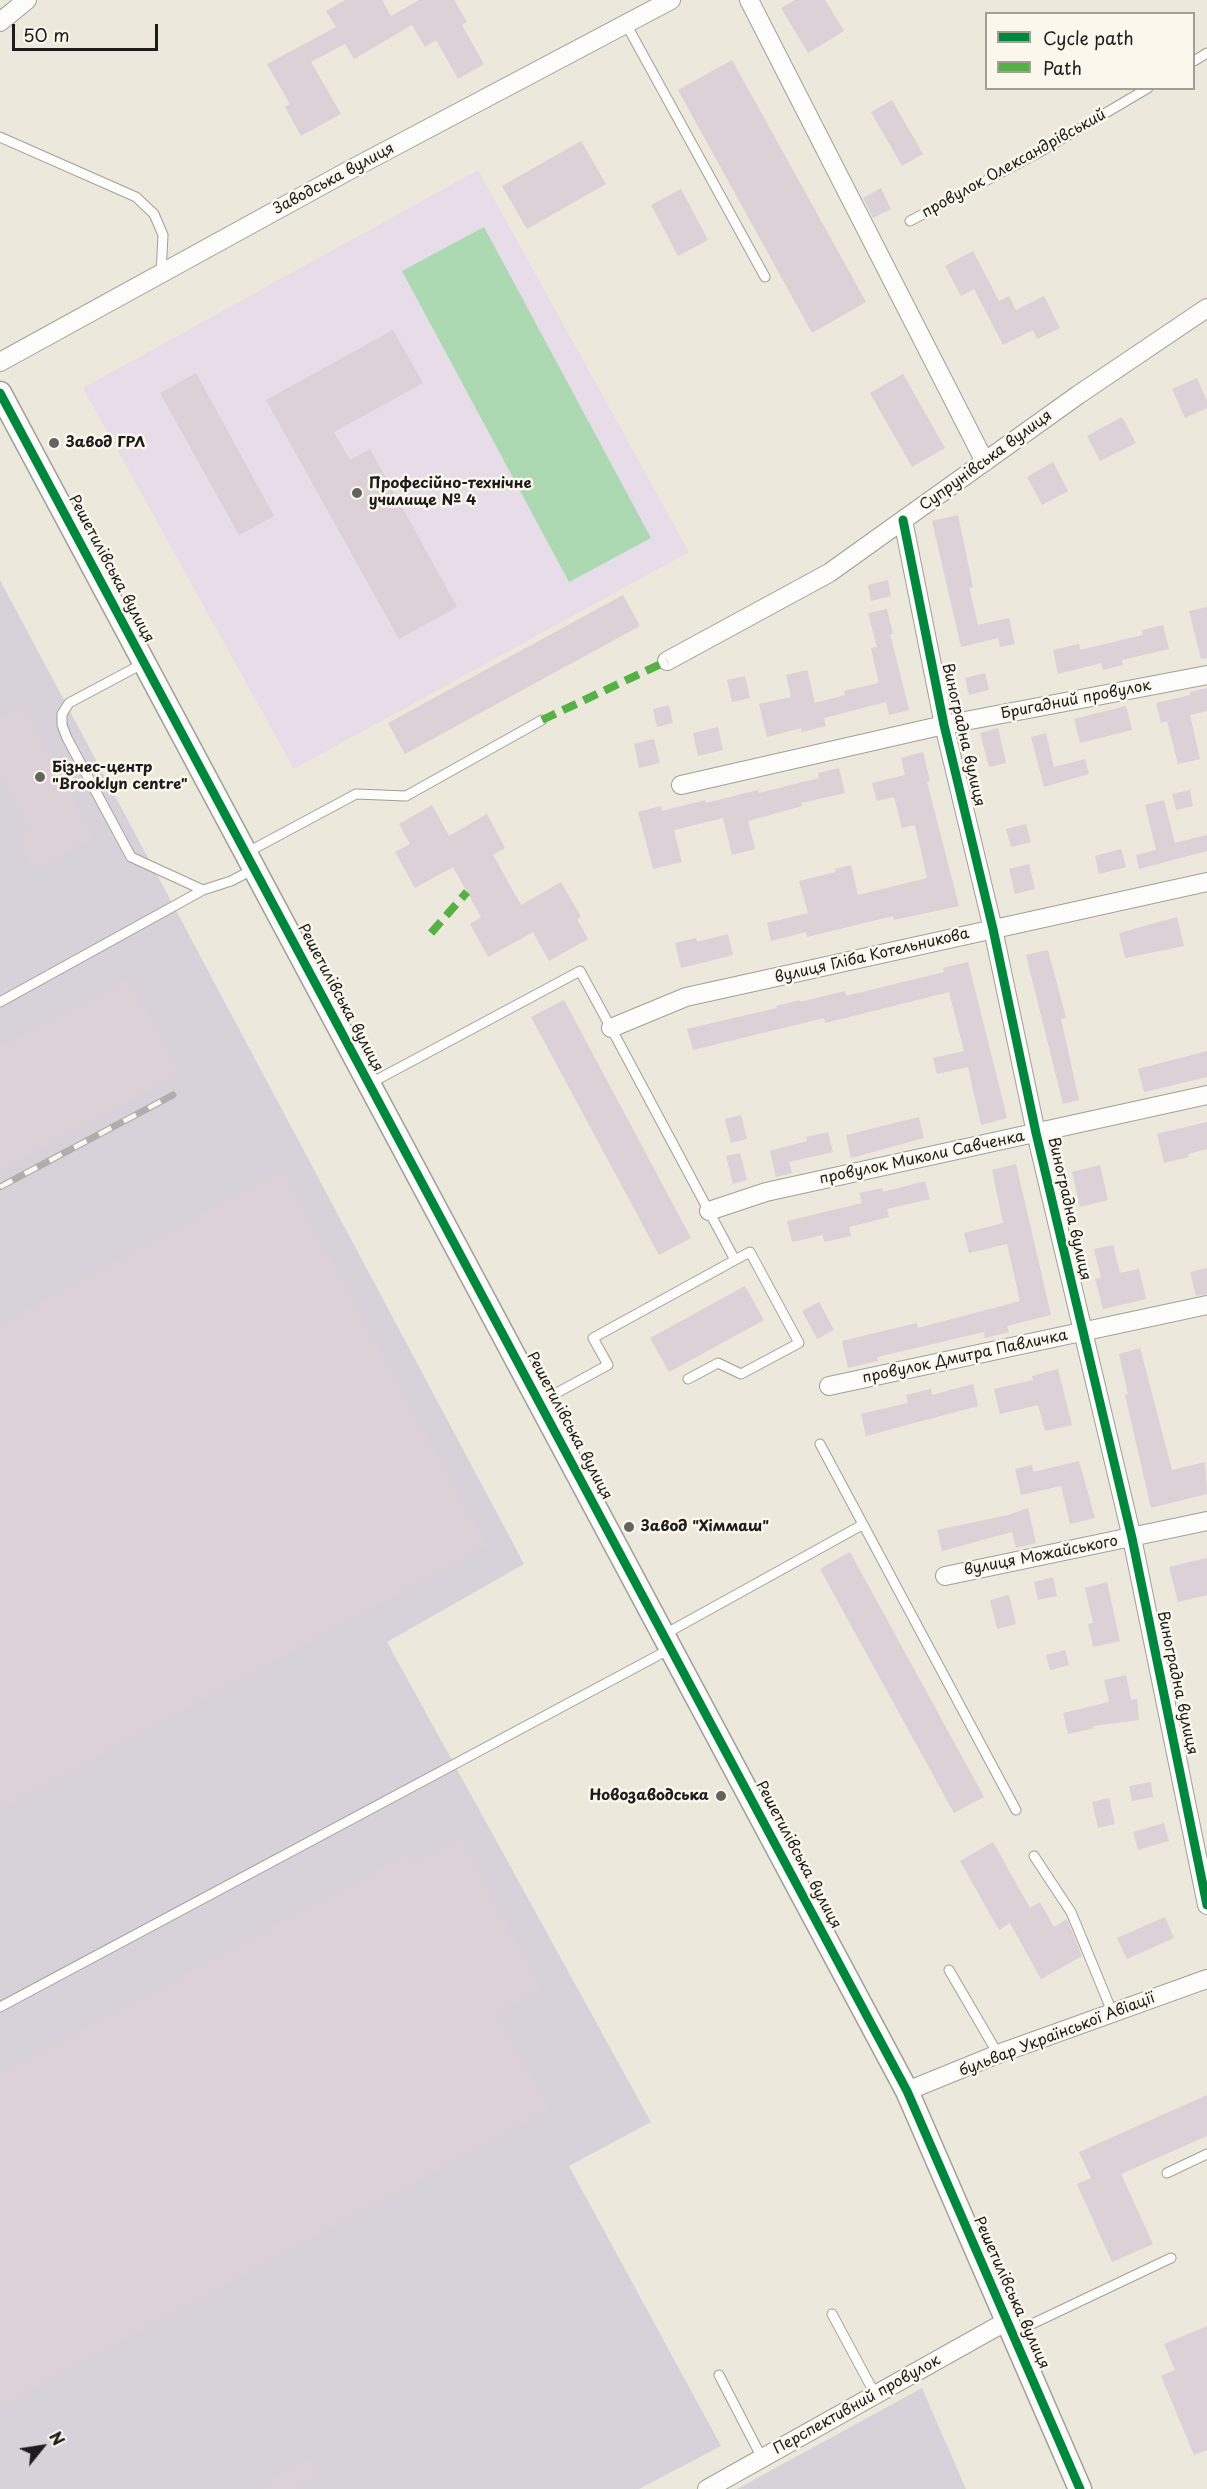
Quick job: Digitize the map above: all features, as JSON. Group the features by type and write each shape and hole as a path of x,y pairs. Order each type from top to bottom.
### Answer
{"street":[{"path":"0,22 27,0"},
{"name":"Заводська вулиця","path":"0,362 335,177 671,0"},
{"path":"749,0 985,462"},
{"name":"Супрунівська вулиця","path":"667,661 829,573 1207,308"},
{"name":"Решетилівська вулиця","path":"0,393 907,2091 1080,2489"},
{"name":"Виноградна вулиця","path":"903,520 944,725 993,929 1036,1133 1132,1538 1207,1905"},
{"name":"Бригадний провулок","path":"681,785 944,725 1207,675"},
{"name":"вулиця Гліба Котельникова","path":"611,1028 686,998 1207,882"},
{"name":"провулок Миколи Савченка","path":"709,1211 766,1192 1207,1095"},
{"name":"провулок Дмитра Павличка","path":"829,1386 1207,1305"},
{"name":"вулиця Можайського","path":"945,1576 1207,1521"},
{"name":"бульвар Української Авіації","path":"907,2091 998,2054 1207,1980"},
{"name":"Перспективний провулок","path":"706,2489 875,2394 1009,2327"}],"lane":[{"path":"626,24 765,277"},
{"name":"провулок Олександрівський","path":"910,221 1038,153 1145,90"},
{"path":"0,137 136,198 154,214 164,235 161,274"},
{"path":"144,663 69,703 62,714 62,724 67,738 131,857 203,890"},
{"path":"0,1002 203,890 231,881 250,861 356,794 406,796 542,720"},
{"path":"369,1084 580,971 735,1260"},
{"path":"539,1402 608,1365 593,1338 750,1252 799,1343 741,1374 718,1363 688,1379"},
{"path":"820,1444 1016,1810"},
{"path":"0,2007 667,1642 862,1526"},
{"path":"1034,1856 1071,1912 1113,2014"},
{"path":"949,1970 998,2054"},
{"path":"1167,2173 1207,2154"},
{"path":"1009,2327 1171,2258"},
{"path":"832,2313 875,2394"},
{"path":"719,2375 762,2458"}],"shaded area":[{"path":"478,170 689,552 294,769 83,388"},
{"path":"0,580 524,1564 387,1642 651,2122 569,2166 721,2446 639,2489 0,2489"},
{"path":"922,2388 966,2489 737,2489"}],"green space":[{"path":"484,227 651,538 569,582 402,271"}],"building":[{"path":"345,0 382,0 391,16 419,0 454,0 467,22 462,25 484,64 458,79 436,40 425,47 412,25 354,59 345,44 311,62 341,114 301,136 285,107 290,104 267,64 336,27 326,11"},
{"path":"795,0 825,0 844,31 808,53 781,8"},
{"path":"732,60 866,302 812,333 678,90"},
{"path":"892,100 923,154 902,166 871,112"},
{"path":"581,141 606,184 527,229 502,186"},
{"path":"881,188 891,209 873,218 863,198"},
{"path":"681,189 708,240 678,256 651,205"},
{"path":"973,251 999,301 1009,296 1016,310 1044,296 1060,328 1037,339 1033,330 1003,345 974,289 961,296 945,266"},
{"name":"Професійно-технічне училище № 4","path":"393,330 423,383 334,432 350,460 370,449 457,607 399,639 266,400"},
{"path":"196,373 274,516 239,535 160,393"},
{"path":"903,374 945,448 912,467 870,393"},
{"path":"1197,378 1207,401 1207,408 1185,418 1172,389"},
{"path":"1122,417 1136,443 1100,461 1087,436"},
{"path":"1053,462 1068,491 1042,505 1027,477"},
{"path":"958,515 973,587 969,588 978,625 1009,618 1015,644 1000,647 998,638 961,647 932,521"},
{"path":"888,580 891,596 871,601 868,585"},
{"path":"623,595 640,626 405,754 388,723"},
{"path":"1207,607 1207,658 1201,659 1189,611"},
{"path":"887,609 893,634 890,634 909,710 889,715 886,702 824,718 826,726 802,732 801,728 767,737 759,704 791,697 786,675 807,670 815,703 845,695 844,691 879,683 871,648 877,647 868,613"},
{"path":"1163,625 1169,649 1122,660 1123,665 1103,670 1101,663 1058,674 1053,650 1079,644 1080,650 1143,635 1142,630"},
{"path":"985,673 989,690 969,695 965,678"},
{"path":"745,676 750,698 732,702 727,680"},
{"path":"1207,688 1207,711 1190,715 1200,759 1178,764 1167,721 1161,723 1156,703 1190,695 1190,692"},
{"path":"669,705 673,723 657,727 653,709"},
{"path":"1126,706 1132,730 1080,743 1074,719"},
{"path":"23,707 93,837 34,869 16,837 29,830 0,776 0,719"},
{"path":"718,727 723,750 698,756 693,733"},
{"path":"998,728 1006,763 989,767 980,733"},
{"path":"1046,733 1054,767 1085,759 1089,774 1044,787 1031,737"},
{"path":"654,739 660,763 639,768 634,744"},
{"path":"923,752 930,781 927,782 959,906 894,920 893,916 807,937 806,932 771,941 767,923 808,913 799,881 836,872 835,869 851,865 858,895 927,878 915,825 902,828 894,797 877,801 872,783 905,775 901,758"},
{"path":"839,768 845,793 801,803 802,806 748,821 755,849 732,855 723,818 674,830 682,862 653,869 638,812 661,806 662,811 705,800 706,803 758,790 759,793 819,778 818,773"},
{"path":"1190,790 1193,806 1176,810 1172,794"},
{"path":"1164,800 1175,843 1207,835 1207,851 1139,869 1136,855 1156,850 1145,805"},
{"path":"432,805 449,836 487,814 505,848 493,855 521,905 561,882 581,917 577,919 588,939 549,961 533,932 488,957 470,924 481,917 453,867 415,888 395,852 410,844 399,824"},
{"path":"1026,824 1031,842 1011,847 1006,829"},
{"path":"1121,849 1126,867 1099,874 1095,856"},
{"path":"1029,864 1035,889 1015,894 1009,869"},
{"path":"1177,917 1184,946 1125,958 1119,933"},
{"path":"728,934 733,955 681,968 675,943 696,938 697,942"},
{"path":"1048,950 1066,1018 1061,1019 1079,1100 1063,1104 1026,955"},
{"path":"968,962 1007,1118 981,1125 968,1067 937,1074 933,1058 964,1051 949,992 825,1023 824,1018 693,1050 687,1029 777,1008 776,1006 800,1000 800,1002 845,991 846,996 944,972 943,968"},
{"path":"129,979 180,1073 0,1170 0,1048"},
{"path":"564,1000 691,1238 659,1255 531,1017"},
{"path":"1207,1051 1207,1077 1144,1092 1138,1069"},
{"path":"741,1115 747,1139 731,1143 725,1119"},
{"path":"919,1117 924,1138 851,1158 846,1135"},
{"path":"1207,1122 1207,1149 1188,1154 1189,1157 1164,1163 1157,1134"},
{"path":"828,1132 833,1152 789,1162 792,1173 776,1177 770,1151 807,1141 806,1137"},
{"path":"740,1153 747,1180 733,1184 726,1156"},
{"path":"1016,1164 1051,1315 1007,1326 1009,1332 985,1338 984,1332 877,1357 878,1361 848,1368 842,1341 917,1323 918,1328 1020,1301 1007,1244 969,1253 964,1233 1003,1223 992,1170"},
{"path":"1100,1165 1108,1200 1080,1207 1072,1172"},
{"path":"282,1171 486,1545 0,1809 0,1325"},
{"path":"925,1181 930,1199 887,1209 889,1217 849,1227 851,1236 824,1242 823,1235 792,1242 787,1221 862,1203 859,1193 882,1188 883,1192"},
{"path":"1113,1245 1120,1273 1139,1269 1146,1299 1103,1309 1095,1279 1101,1278 1094,1249"},
{"path":"1207,1268 1207,1294 1196,1296 1190,1272"},
{"path":"745,1286 764,1320 669,1372 650,1338"},
{"path":"819,1302 834,1330 817,1339 802,1311"},
{"path":"1140,1348 1172,1470 1205,1462 1207,1494 1151,1508 1125,1395 1128,1394 1119,1354"},
{"path":"1058,1369 1072,1425 1045,1431 1038,1405 1000,1414 994,1389 1033,1380 1032,1376"},
{"path":"973,1384 978,1406 866,1436 861,1414 908,1403 906,1395 931,1389 932,1395"},
{"path":"1079,1461 1095,1518 1070,1524 1061,1486 1021,1495 1015,1469 1032,1465 1033,1472"},
{"path":"1028,1508 1036,1543 1016,1548 1012,1532 942,1551 937,1530 1008,1515"},
{"path":"850,1552 984,1797 954,1813 820,1569"},
{"path":"1207,1558 1207,1595 1178,1602 1169,1567"},
{"path":"1053,1577 1057,1596 1038,1600 1034,1582"},
{"path":"1107,1582 1120,1641 1093,1647 1088,1624 1093,1623 1085,1588"},
{"path":"1009,1595 1016,1624 997,1629 990,1600"},
{"path":"1065,1650 1069,1665 1050,1670 1046,1655"},
{"path":"1126,1675 1131,1700 1137,1699 1139,1720 1093,1726 1094,1728 1068,1734 1063,1713 1109,1702 1104,1680"},
{"path":"1151,1782 1153,1797 1132,1801 1129,1786"},
{"path":"1109,1798 1115,1824 1098,1828 1092,1802"},
{"path":"1164,1823 1169,1841 1138,1850 1133,1832"},
{"path":"460,1838 541,1988 496,2013 549,2109 0,2406 0,2075 410,1853 415,1863"},
{"path":"993,1842 1030,1908 1040,1902 1054,1927 1067,1919 1082,1956 1041,1979 1010,1923 999,1930 960,1861"},
{"path":"1165,1917 1174,1938 1127,1959 1117,1938"},
{"path":"1207,2095 1207,2136 1121,2174 1153,2244 1112,2262 1077,2184 1091,2178 1079,2152"},
{"path":"1207,2326 1207,2450 1194,2455 1161,2376 1175,2370 1164,2344"},
{"path":"308,2459 318,2476 295,2489 256,2489"}],"railway":[{"path":"0,1187 173,1095"}],"marked path":[{"path":"542,720 667,661"},
{"path":"431,933 467,892"}],"cycle path":[{"path":"0,393 907,2091 1080,2489"},
{"path":"903,520 944,725 993,929 1036,1133 1132,1538 1207,1905"}],"place":[{"name":"Завод ГРЛ","path":"54,443"},
{"name":"Професійно-технічне училище № 4","path":"357,493"},
{"name":"Бізнес-центр \"Brooklyn centre\"","path":"40,777"},
{"name":"Завод \"Хіммаш\"","path":"629,1527"},
{"name":"Новозаводська","path":"721,1796"}]}
